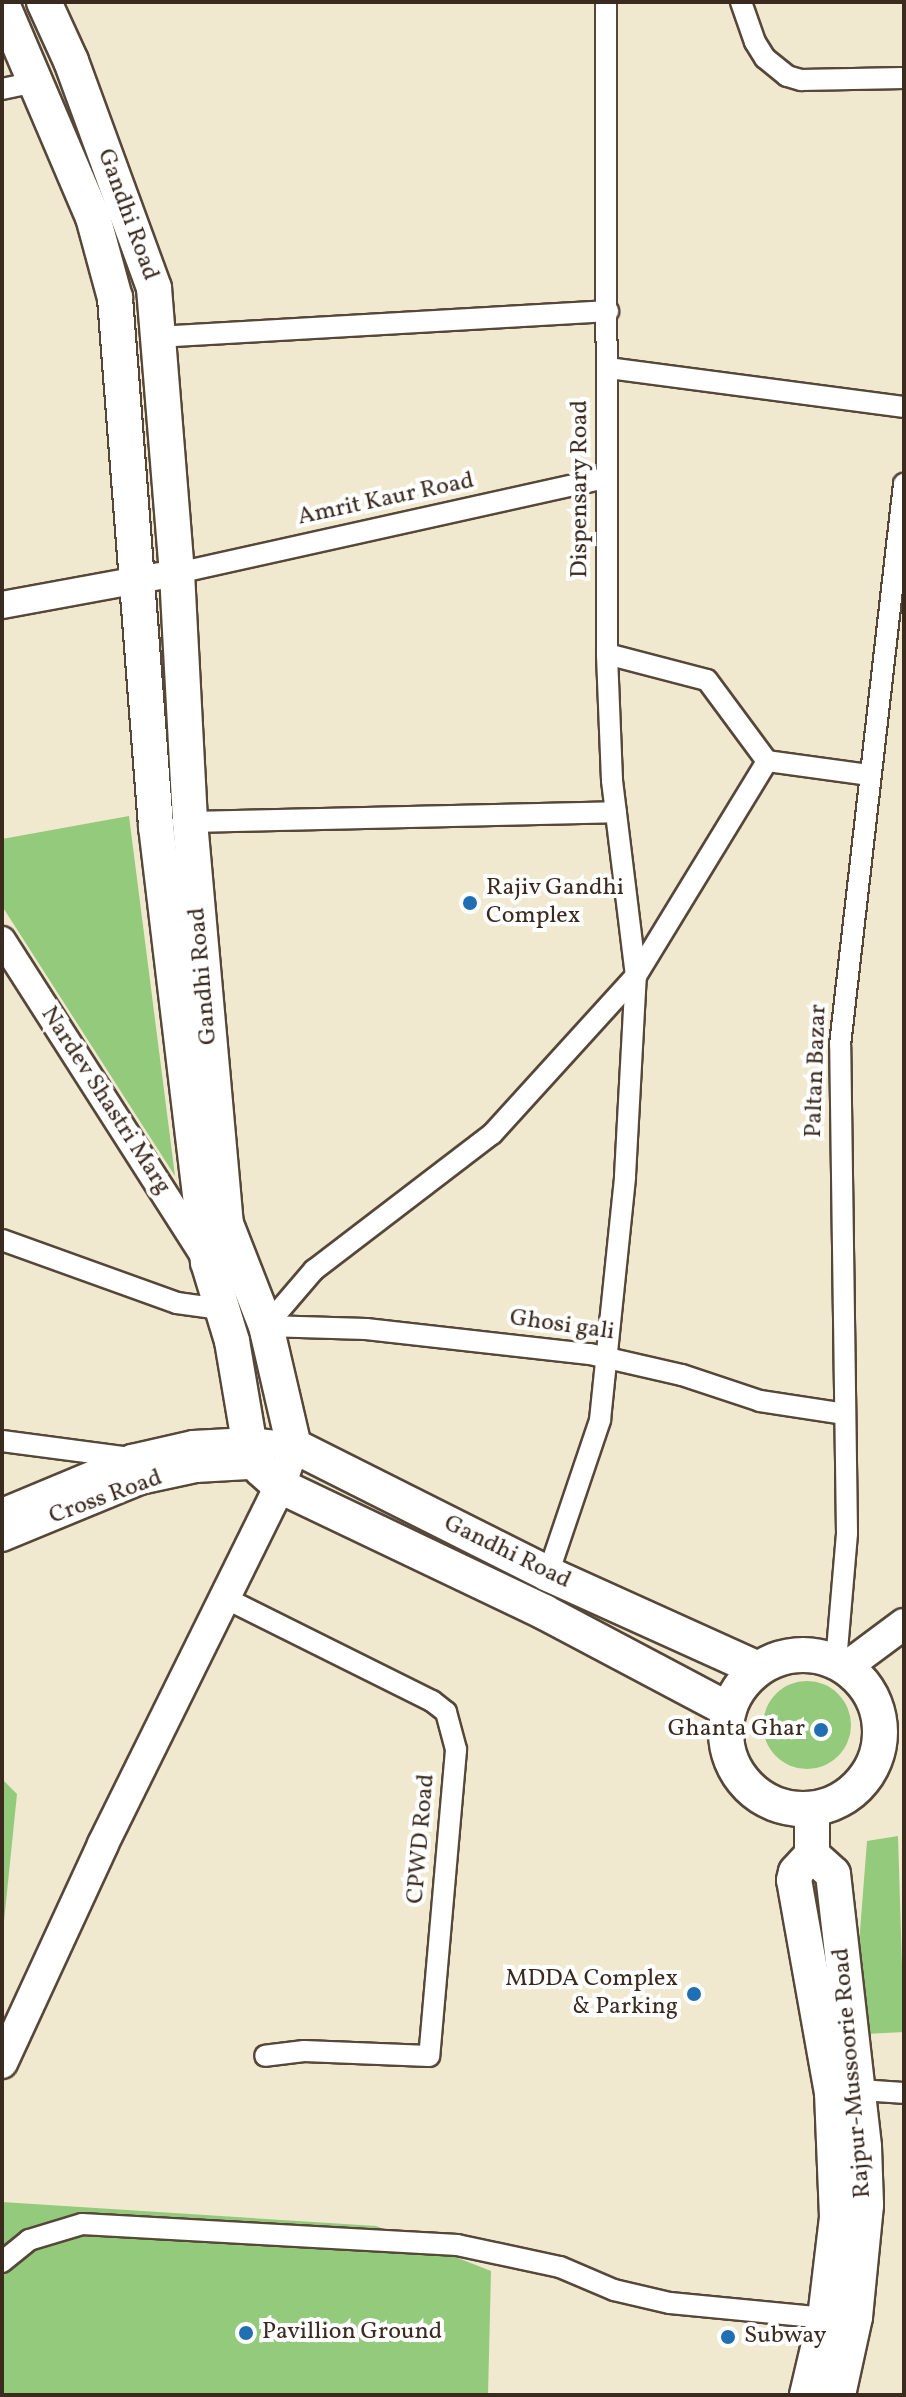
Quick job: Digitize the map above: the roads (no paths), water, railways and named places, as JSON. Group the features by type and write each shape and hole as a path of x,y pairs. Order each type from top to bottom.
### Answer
{"main road":[{"name":"Gandhi Road","path":"44,2 71,61 154,288 177,573 190,822 226,1224 266,1326 294,1446 548,1574 758,1669"},
{"name":"Gandhi Road","path":"2,4 93,217 115,298 156,826 208,1262 232,1341 263,1465 729,1710"},
{"path":"2,2063 103,1844 225,1598 263,1465 294,1446"},
{"path":"848,1670 904,1624"},
{"path":"848,1670 904,1650"},
{"path":"797,1655 848,1670 874,1700 881,1723 880,1748 871,1771 856,1790 835,1803 812,1810 786,1809 763,1799 743,1782 728,1748 729,1710 740,1687 758,1669 797,1655"},
{"name":"Rajpur-Mussoorie Road","path":"807,2395 825,2318 837,2217 832,2093 794,1880 796,1872 812,1855 812,1810"},
{"name":"Rajpur-Mussoorie Road","path":"812,1855 833,1874 859,2090 866,2205 855,2317 838,2395"}],"street":[{"name":"Dispensary Road","path":"548,1574 600,1420 625,1176 636,976 616,812 607,654 606,2"},
{"path":"741,2 765,58 787,76 801,80 904,78"},
{"path":"2,89 35,82"},
{"path":"158,337 608,311"},
{"path":"608,368 904,407"},
{"name":"Amrit Kaur Road","path":"177,573 606,478"},
{"name":"Paltan Bazar","path":"848,1670 840,1045 904,484"},
{"path":"2,605 177,573"},
{"path":"890,617 904,595"},
{"path":"607,654 707,680 767,761 869,775"},
{"path":"266,1326 314,1270 492,1134 636,976 767,761"},
{"path":"190,822 616,812"},
{"name":"Nardev Shastri Marg","path":"2,940 208,1262"},
{"path":"2,1240 177,1303 221,1309"},
{"name":"Ghosi gali","path":"266,1326 366,1329 608,1358 682,1375 760,1401 845,1414"},
{"path":"2,1441 132,1458"},
{"name":"Cross Road","path":"2,1512 132,1458 193,1444 263,1465"},
{"path":"263,1465 294,1446"},
{"name":"Cross Road","path":"2,1538 140,1481 196,1469 263,1465"},
{"name":"CPWD Road","path":"225,1598 432,1701 446,1712 456,1750 429,2056 304,2051 265,2056"},
{"path":"859,2090 904,2093"},
{"path":"2,2262 29,2240 82,2224 457,2245 560,2267 614,2290 670,2303 825,2318"}],"place":[{"name":"Rajiv Gandhi Complex","path":"470,903"},
{"name":"Ghanta Ghar","path":"821,1730"},
{"name":"MDDA Complex & Parking","path":"694,1994"},
{"name":"Pavillion Ground","path":"246,2333"},
{"name":"Subway","path":"728,2337"}]}
